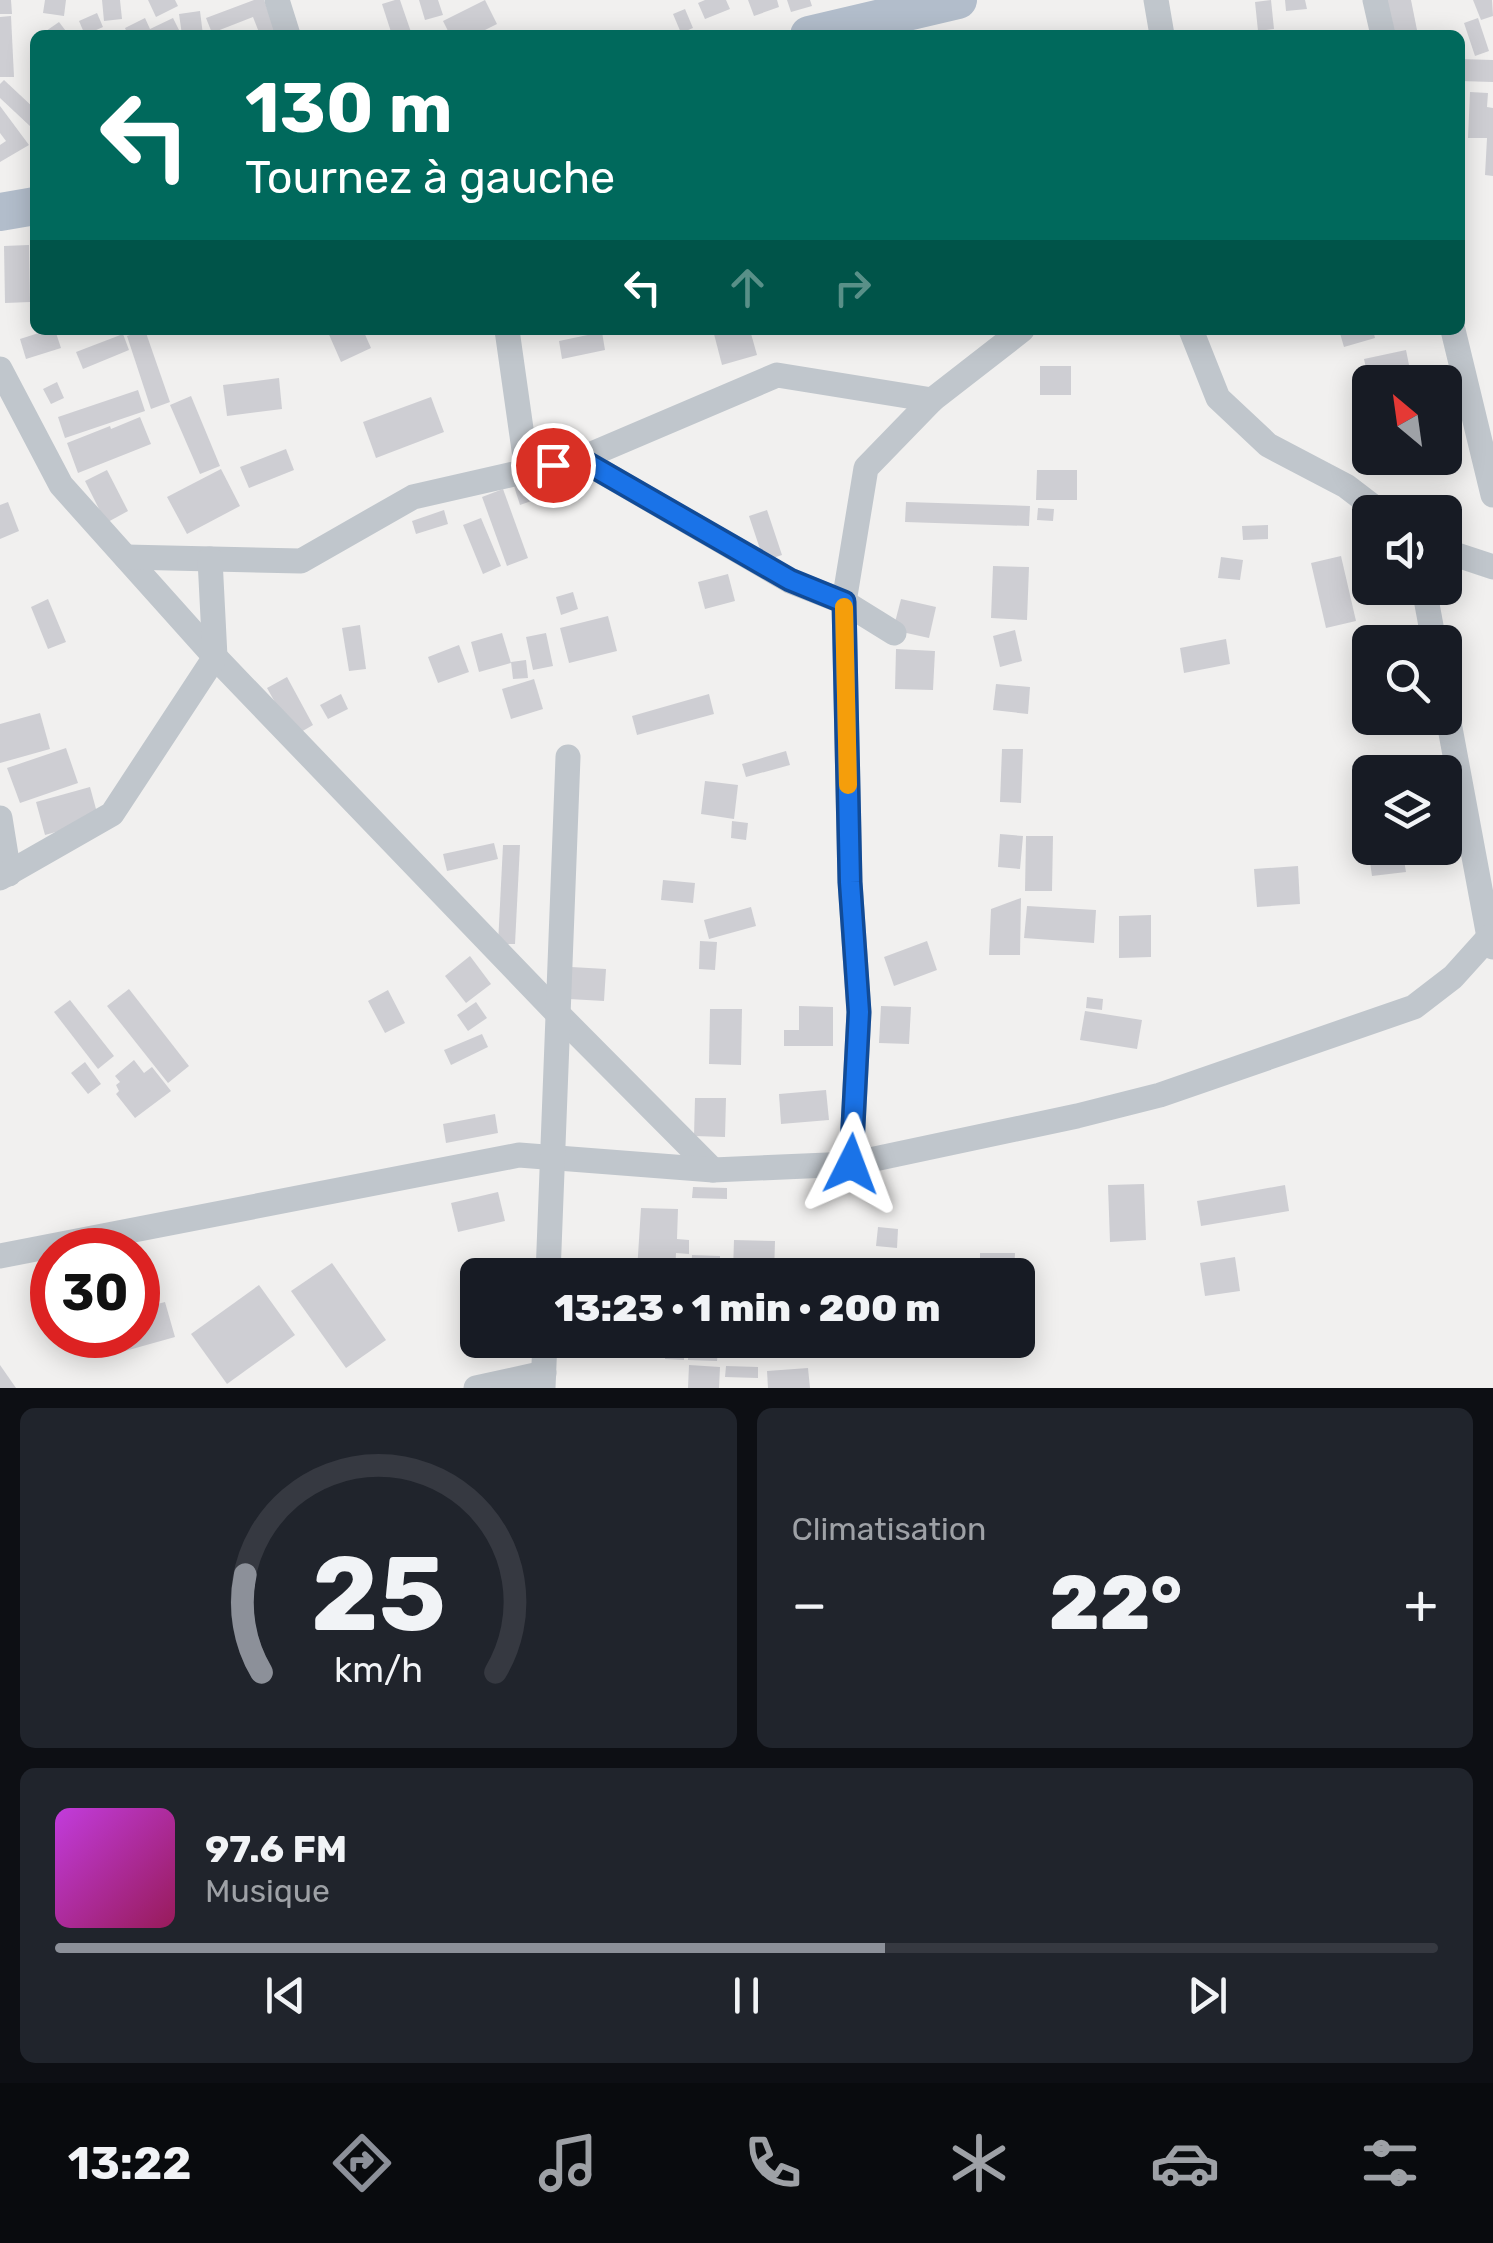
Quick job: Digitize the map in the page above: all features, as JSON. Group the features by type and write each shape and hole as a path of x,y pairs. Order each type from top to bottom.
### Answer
{"main road":[{"path":"830,30 958,0"},
{"path":"0,212 30,207"}],"street":[{"path":"277,0 286,30"},
{"path":"1156,0 1161,30"},
{"path":"1374,0 1382,30"},
{"path":"509,335 526,471"},
{"path":"851,1164 859,1012 850,882 844,602 866,468 932,400 1016,335"},
{"path":"1193,335 1218,398 1268,446 1358,495"},
{"path":"1455,335 1493,496"},
{"path":"0,370 61,485 216,656 712,1170"},
{"path":"126,558 300,561 413,497 580,459 776,375 932,400"},
{"path":"580,459 790,580 844,602 894,633"},
{"path":"1462,557 1493,567"},
{"path":"0,818 3,871 112,814 216,656 210,559"},
{"path":"0,1256 519,1154 712,1170 851,1164 1160,1095 1414,1007 1491,942 1451,735"},
{"path":"549,1258 568,757"},
{"path":"476,1388 544,1380"}],"building":[{"path":"0,0 11,0 12,14 0,14"},
{"path":"45,0 66,0 64,16 43,13"},
{"path":"102,0 120,0 122,19 104,21"},
{"path":"148,0 175,0 178,6 156,17"},
{"path":"264,0 275,30 258,30 253,17 211,30 206,18"},
{"path":"400,0 410,30 390,30 382,4"},
{"path":"419,0 438,0 443,15 425,20"},
{"path":"485,0 497,24 485,30 448,30 443,21"},
{"path":"726,0 730,9 705,19 698,3"},
{"path":"748,0 777,0 779,7 754,16"},
{"path":"787,0 810,0 812,6 791,12"},
{"path":"1271,0 1274,29 1258,30 1255,2"},
{"path":"1285,0 1305,0 1307,9 1286,11"},
{"path":"1378,0 1411,0 1417,30 1385,30"},
{"path":"1473,0 1492,0 1493,16 1481,20"},
{"path":"685,9 693,28 680,30 673,14"},
{"path":"200,11 202,30 181,30 179,14"},
{"path":"97,13 103,27 83,30 79,21"},
{"path":"11,16 14,77 0,77 0,17"},
{"path":"145,18 150,29 173,18 179,30 126,30"},
{"path":"1478,18 1489,51 1475,56 1464,23"},
{"path":"59,22 65,30 47,30"},
{"path":"1465,59 1493,60 1493,82 1465,81"},
{"path":"4,80 30,104 30,126 0,98 0,84"},
{"path":"1470,92 1488,93 1487,107 1493,108 1493,176 1485,175 1487,138 1468,138"},
{"path":"0,106 29,145 0,162 0,145 6,141 0,133"},
{"path":"29,245 30,302 5,303 4,246"},
{"path":"57,335 61,348 26,359 20,339"},
{"path":"120,335 129,350 83,369 76,352"},
{"path":"147,335 170,402 151,409 127,336"},
{"path":"329,335 365,335 371,348 341,362"},
{"path":"602,335 605,350 562,359 559,341"},
{"path":"714,335 751,335 757,355 722,365"},
{"path":"1340,335 1374,335 1375,338 1344,347"},
{"path":"1406,350 1409,365 1365,365 1364,359"},
{"path":"1040,366 1071,366 1071,395 1040,395"},
{"path":"279,378 282,409 227,416 223,385"},
{"path":"57,382 64,398 51,404 43,389"},
{"path":"138,390 145,411 65,438 58,417"},
{"path":"191,396 220,466 200,474 170,405"},
{"path":"431,397 444,432 376,458 363,422"},
{"path":"140,417 151,444 78,473 67,443"},
{"path":"286,449 294,470 249,488 240,467"},
{"path":"221,469 240,506 187,534 167,497"},
{"path":"561,469 568,488 520,505 514,486"},
{"path":"107,470 128,511 106,523 85,481"},
{"path":"1037,470 1077,470 1077,500 1036,500"},
{"path":"503,489 528,558 507,566 482,497"},
{"path":"8,502 19,531 0,539 0,505"},
{"path":"906,502 1030,506 1029,526 905,522"},
{"path":"1038,508 1054,509 1053,521 1037,520"},
{"path":"444,510 448,524 416,534 412,521"},
{"path":"767,510 782,555 764,561 749,516"},
{"path":"481,518 501,566 483,574 463,525"},
{"path":"1268,525 1268,539 1243,540 1242,526"},
{"path":"1341,556 1356,621 1326,628 1311,563"},
{"path":"1221,557 1243,560 1240,580 1218,578"},
{"path":"993,566 1029,567 1027,620 991,618"},
{"path":"728,574 735,601 705,609 698,582"},
{"path":"573,592 578,609 561,615 556,597"},
{"path":"48,599 66,642 48,649 31,607"},
{"path":"901,599 936,607 929,638 893,630"},
{"path":"608,616 617,651 569,663 560,628"},
{"path":"360,625 366,669 349,671 342,628"},
{"path":"1015,630 1022,661 1000,667 993,636"},
{"path":"502,633 511,663 479,672 471,642"},
{"path":"546,633 553,666 533,670 526,637"},
{"path":"1226,639 1230,664 1184,673 1180,648"},
{"path":"459,645 469,672 438,683 428,657"},
{"path":"896,649 935,651 933,690 895,689"},
{"path":"526,660 528,678 513,679 511,662"},
{"path":"287,677 313,725 294,736 267,688"},
{"path":"534,679 543,709 511,719 502,689"},
{"path":"996,684 1030,687 1028,714 993,710"},
{"path":"341,694 348,709 328,719 320,705"},
{"path":"709,694 714,714 637,735 632,716"},
{"path":"40,713 50,749 0,763 0,724"},
{"path":"66,748 78,783 20,803 7,768"},
{"path":"1002,749 1023,749 1021,803 1000,802"},
{"path":"786,751 790,765 746,777 742,764"},
{"path":"705,781 738,785 734,819 701,814"},
{"path":"90,787 99,820 45,835 36,802"},
{"path":"732,821 748,823 746,840 731,838"},
{"path":"1000,834 1023,836 1020,869 998,867"},
{"path":"1026,836 1053,836 1052,891 1025,891"},
{"path":"494,843 498,859 447,871 443,854"},
{"path":"503,845 520,845 515,944 498,944"},
{"path":"1370,865 1405,865 1406,872 1372,876"},
{"path":"1298,866 1300,904 1257,907 1254,869"},
{"path":"663,880 695,883 693,903 661,900"},
{"path":"1021,898 1020,955 989,955 991,909"},
{"path":"1027,906 1096,910 1094,943 1024,938"},
{"path":"751,907 756,926 709,939 704,920"},
{"path":"1151,915 1151,957 1119,958 1119,916"},
{"path":"700,941 717,942 715,970 699,969"},
{"path":"927,941 937,970 894,986 884,957"},
{"path":"470,956 491,984 466,1003 445,976"},
{"path":"571,967 606,969 604,1001 569,999"},
{"path":"129,989 189,1066 168,1083 107,1006"},
{"path":"388,990 405,1023 385,1033 368,1001"},
{"path":"1087,997 1103,999 1102,1010 1086,1008"},
{"path":"70,1000 114,1056 98,1069 54,1012"},
{"path":"476,1002 487,1018 468,1031 457,1015"},
{"path":"799,1006 833,1007 833,1046 784,1046 784,1030 799,1030"},
{"path":"881,1006 911,1007 909,1044 879,1043"},
{"path":"710,1009 742,1009 741,1065 709,1064"},
{"path":"1085,1011 1142,1020 1137,1049 1080,1040"},
{"path":"482,1034 488,1047 451,1065 444,1050"},
{"path":"134,1060 144,1073 152,1067 171,1091 135,1118 116,1094 120,1082 115,1076"},
{"path":"85,1062 101,1084 88,1094 71,1073"},
{"path":"826,1090 829,1120 781,1124 779,1094"},
{"path":"695,1098 726,1098 725,1137 694,1136"},
{"path":"495,1114 498,1133 446,1143 443,1124"},
{"path":"1144,1184 1146,1240 1110,1242 1108,1185"},
{"path":"1285,1185 1289,1211 1201,1226 1197,1201"},
{"path":"693,1187 727,1188 727,1199 692,1198"},
{"path":"498,1192 505,1221 458,1232 451,1203"},
{"path":"641,1208 678,1209 677,1239 689,1240 689,1254 638,1258"},
{"path":"878,1227 898,1229 897,1248 876,1246"},
{"path":"734,1240 775,1241 774,1258 733,1258"},
{"path":"980,1253 1015,1253 1015,1258 980,1258"},
{"path":"692,1255 720,1256 720,1258"},
{"path":"1235,1257 1240,1291 1205,1296 1200,1263"},
{"path":"332,1263 386,1340 346,1368 291,1291"},
{"path":"259,1285 295,1335 227,1384 191,1334"},
{"path":"165,1302 175,1337 160,1341 160,1303"},
{"path":"688,1358 717,1358 717,1361"},
{"path":"0,1365 16,1388 0,1388"},
{"path":"689,1365 720,1367 719,1388 688,1388"},
{"path":"726,1366 758,1367 758,1378 725,1377"},
{"path":"808,1368 810,1388 768,1388 767,1371"}],"slow traffic":[{"path":"844,607 848,785"}],"route":[{"path":"553,465 580,459 790,580 844,602 850,882 859,1012 851,1164"}]}
